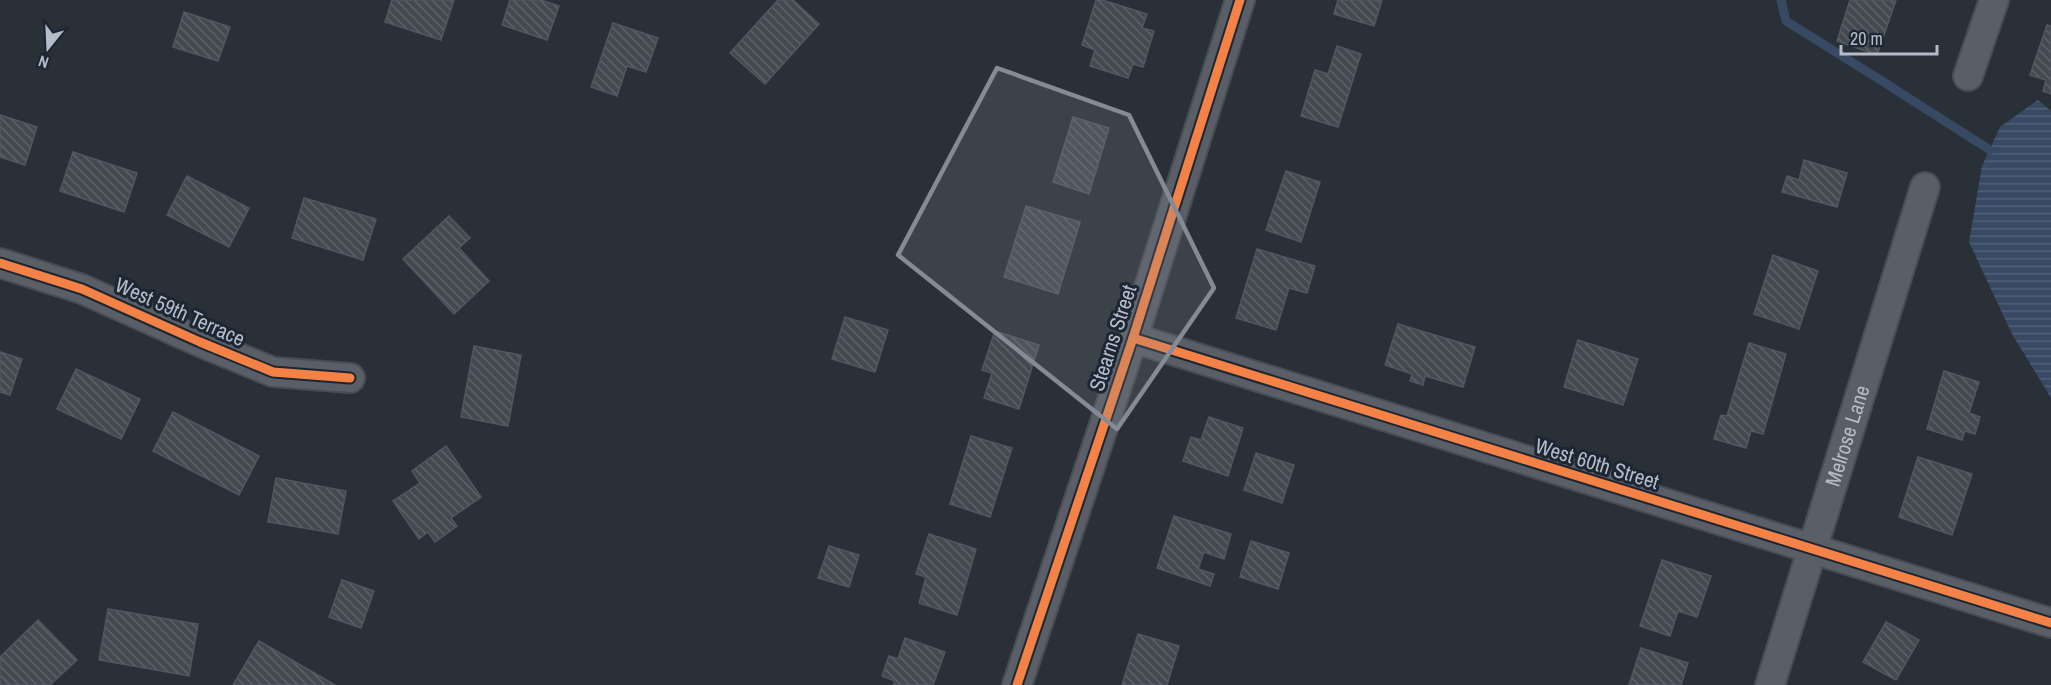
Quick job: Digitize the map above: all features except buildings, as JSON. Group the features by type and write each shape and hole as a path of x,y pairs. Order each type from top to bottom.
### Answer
{"street":[{"name":"Stearns Street","path":"1017,685 1133,338 1240,0"},
{"path":"1968,76 1994,0"},
{"name":"Melrose Lane","path":"1770,685 1925,187"},
{"name":"West 59th Terrace","path":"0,263 82,289 273,372 350,378"},
{"name":"West 60th Street","path":"1133,338 2051,623"}],"highlighted area":[{"path":"997,68 1129,115 1214,288 1117,429 898,255"}],"water":[{"path":"2038,100 2051,111 2051,398 2012,334 1969,242 1982,166 2000,127"}],"waterway":[{"path":"1781,0 1786,21 1990,150"}],"cycle path":[{"path":"1017,685 1133,338 1240,0"},
{"path":"0,263 82,289 273,372 350,378"},
{"path":"1133,338 2051,623"}]}
